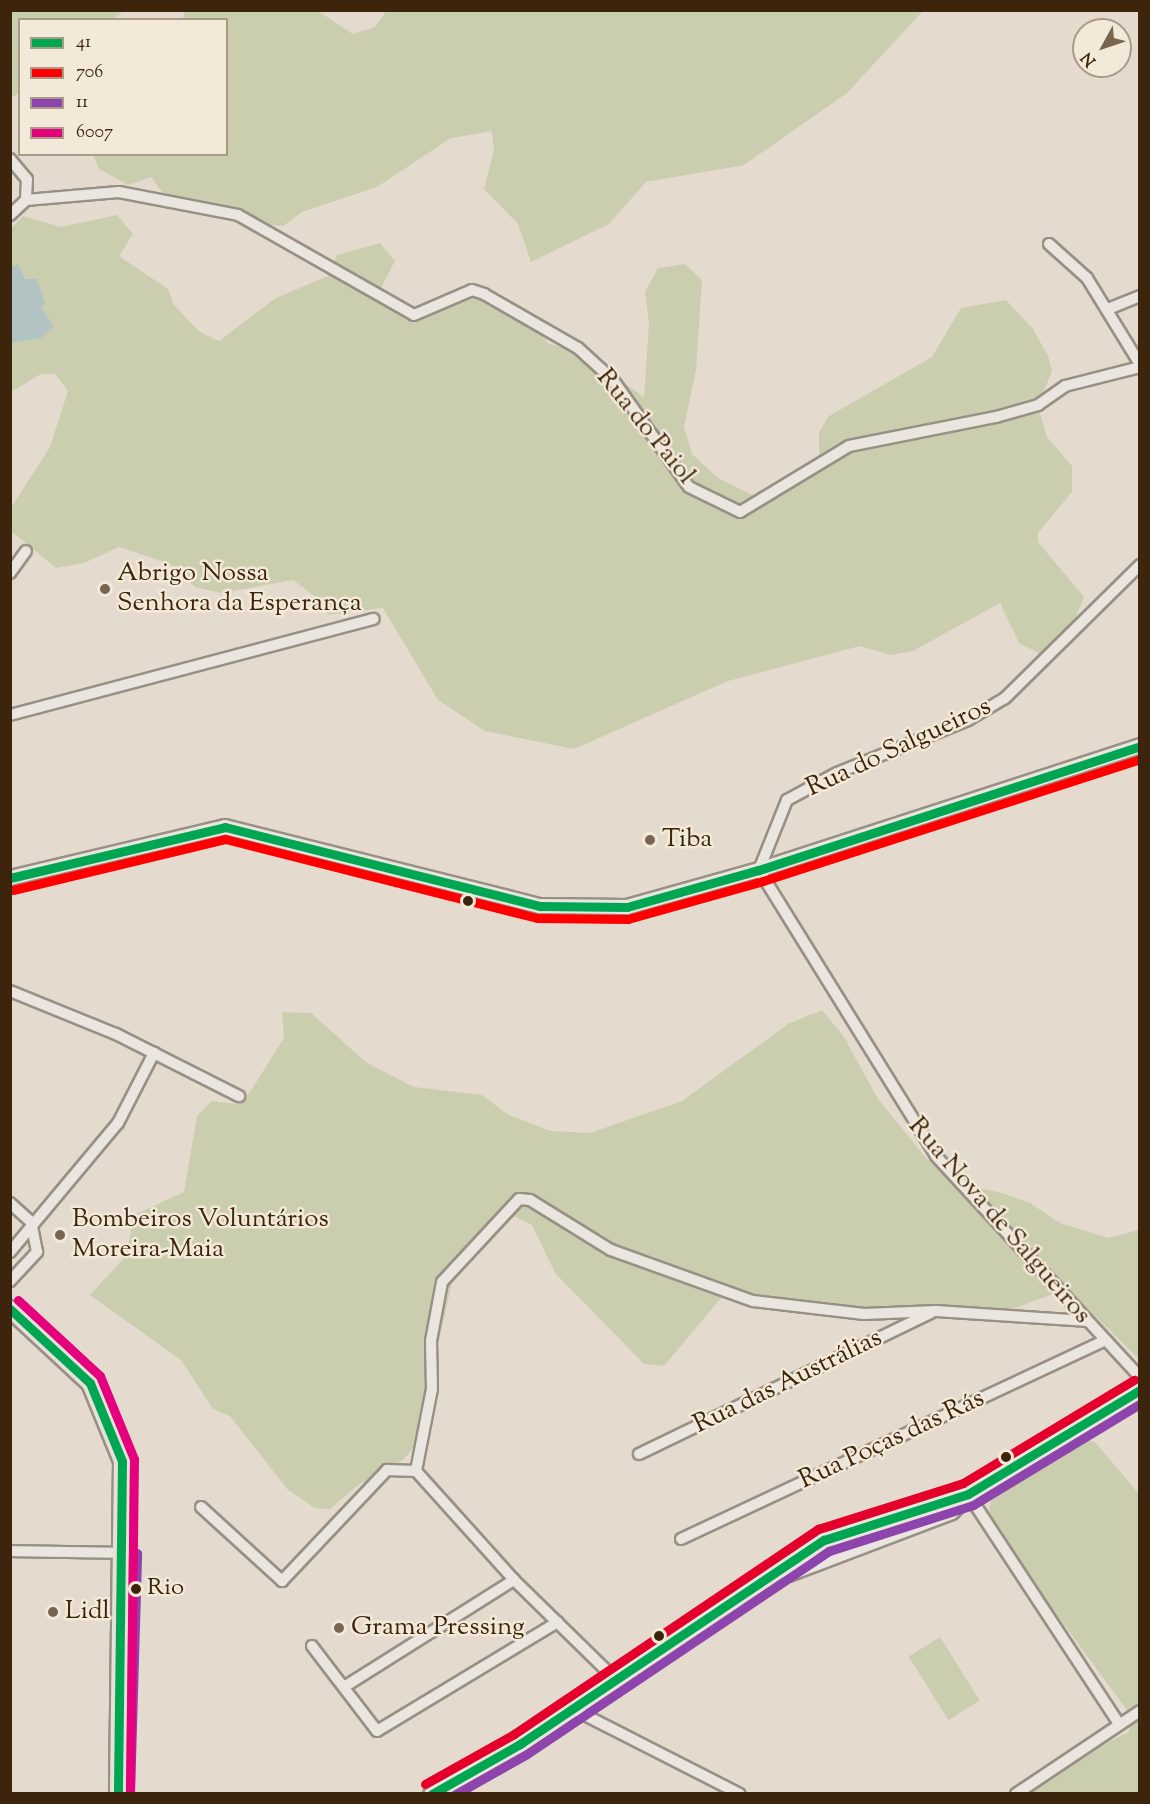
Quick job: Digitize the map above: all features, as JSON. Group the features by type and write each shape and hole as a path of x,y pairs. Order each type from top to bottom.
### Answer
{"main road":[{"path":"10,1309 81,1371 104,1410 122,1461 125,1553 118,1794"},
{"path":"431,1794 573,1709 615,1679 768,1580 914,1527 951,1510 968,1494 1140,1390"}],"street":[{"path":"10,159 27,179 26,200 10,215"},
{"name":"Rua do Paiol","path":"26,200 119,192 238,215 414,315 472,290 484,294 578,348 613,380 689,487 740,512 849,446 996,417 1038,405 1065,386 1140,366"},
{"path":"1049,244 1087,278 1108,309 1140,366"},
{"path":"1108,309 1140,296"},
{"path":"10,573 26,550"},
{"name":"Rua do Salgueiros","path":"759,870 787,800 1005,698 1140,565"},
{"path":"10,715 374,619"},
{"path":"10,879 225,827 540,906 627,907 759,870 1140,746"},
{"name":"Rua Nova de Salgueiros","path":"759,870 923,1138 1085,1321 1140,1377"},
{"path":"10,991 154,1053 239,1096"},
{"path":"10,1252 31,1222 118,1123 154,1053"},
{"path":"416,1471 432,1389 431,1341 442,1282 519,1199 530,1200 611,1250 753,1301 864,1314 936,1311 1085,1321"},
{"path":"10,1203 31,1222 37,1252 10,1281"},
{"name":"Rua das Austrálias","path":"639,1454 936,1311"},
{"name":"Rua Poças das Rás","path":"681,1539 1104,1341"},
{"path":"201,1507 282,1581 387,1470 416,1471 514,1580 615,1679"},
{"path":"968,1494 1119,1724"},
{"path":"10,1551 125,1553"},
{"path":"344,1687 514,1580"},
{"path":"312,1646 377,1731 558,1622"},
{"path":"573,1709 740,1794"},
{"path":"1016,1794 1140,1711"}],"green space":[{"path":"11,10 123,10 116,18 18,18 18,94 11,98"},
{"path":"387,10 923,11 847,93 744,165 646,182 609,224 531,262 518,224 484,189 494,150 492,131 451,138 377,187 302,212 283,226 254,223 193,201 174,208 151,177 128,185 99,169 93,156 228,156 228,18 183,18 184,11 318,11 353,34 375,27"},
{"path":"117,215 133,234 119,256 168,289 174,305 200,332 219,341 276,298 328,276 337,255 380,243 395,261 381,288 399,309 426,316 462,298 484,298 532,323 549,344 576,351 644,397 649,323 645,292 658,268 685,264 702,280 696,370 684,427 692,454 718,478 760,499 819,459 819,432 829,416 932,357 961,308 1006,300 1033,329 1048,356 1052,371 1038,406 1047,437 1072,466 1072,492 1038,533 1038,542 1084,597 1061,653 1046,657 1019,643 1000,603 913,651 891,655 860,646 728,681 574,749 485,731 438,700 383,608 328,615 320,600 293,580 221,593 195,587 170,564 119,547 84,563 56,568 11,531 11,508 50,447 68,391 55,374 41,374 11,392 10,230 23,216 61,227"},
{"path":"822,1010 844,1037 878,1099 926,1158 955,1183 1002,1193 1030,1203 1060,1223 1108,1238 1139,1230 1139,1359 1075,1296 1056,1293 1004,1312 968,1307 812,1307 726,1292 664,1366 644,1364 555,1273 532,1225 512,1215 499,1217 465,1256 452,1282 416,1445 404,1459 357,1486 330,1509 315,1508 288,1490 230,1416 213,1409 181,1360 90,1295 126,1256 134,1215 184,1192 197,1116 212,1101 236,1104 250,1092 284,1038 282,1012 311,1013 367,1063 414,1087 482,1095 507,1114 551,1131 590,1133 682,1101 788,1024"},
{"path":"1079,1437 1095,1442 1139,1494 1139,1793 1029,1793 1080,1756 1129,1732 1132,1717 996,1532 989,1510 991,1501"},
{"path":"940,1637 980,1701 948,1720 909,1657"}],"shaded area":[{"path":"18,264 25,279 37,279 45,303 41,307 53,326 41,338 11,343 11,267"}],"transit line":[{"name":"41","path":"10,878 225,827 540,906 627,907 759,870 1140,746"},
{"name":"706","path":"13,890 225,839 537,918 628,919 763,881 1140,759"},
{"name":"6007","path":"18,1300 100,1376 134,1459 130,1794"},
{"name":"41","path":"10,1309 90,1383 122,1461 118,1794"},
{"path":"425,1784 514,1734 818,1529 963,1483 1134,1380"},
{"name":"41","path":"432,1794 520,1744 824,1540 968,1494 1140,1390"},
{"name":"11","path":"456,1794 527,1754 829,1551 973,1505 1140,1404"},
{"name":"11","path":"130,1794 137,1553"}],"place":[{"name":"Abrigo Nossa Senhora da Esperança","path":"105,589"},
{"name":"Tiba","path":"650,840"},
{"name":"Bombeiros Voluntários Moreira-Maia","path":"60,1235"},
{"name":"Rio","path":"136,1589"},
{"name":"Lidl","path":"53,1612"},
{"name":"Grama Pressing","path":"339,1628"}]}
